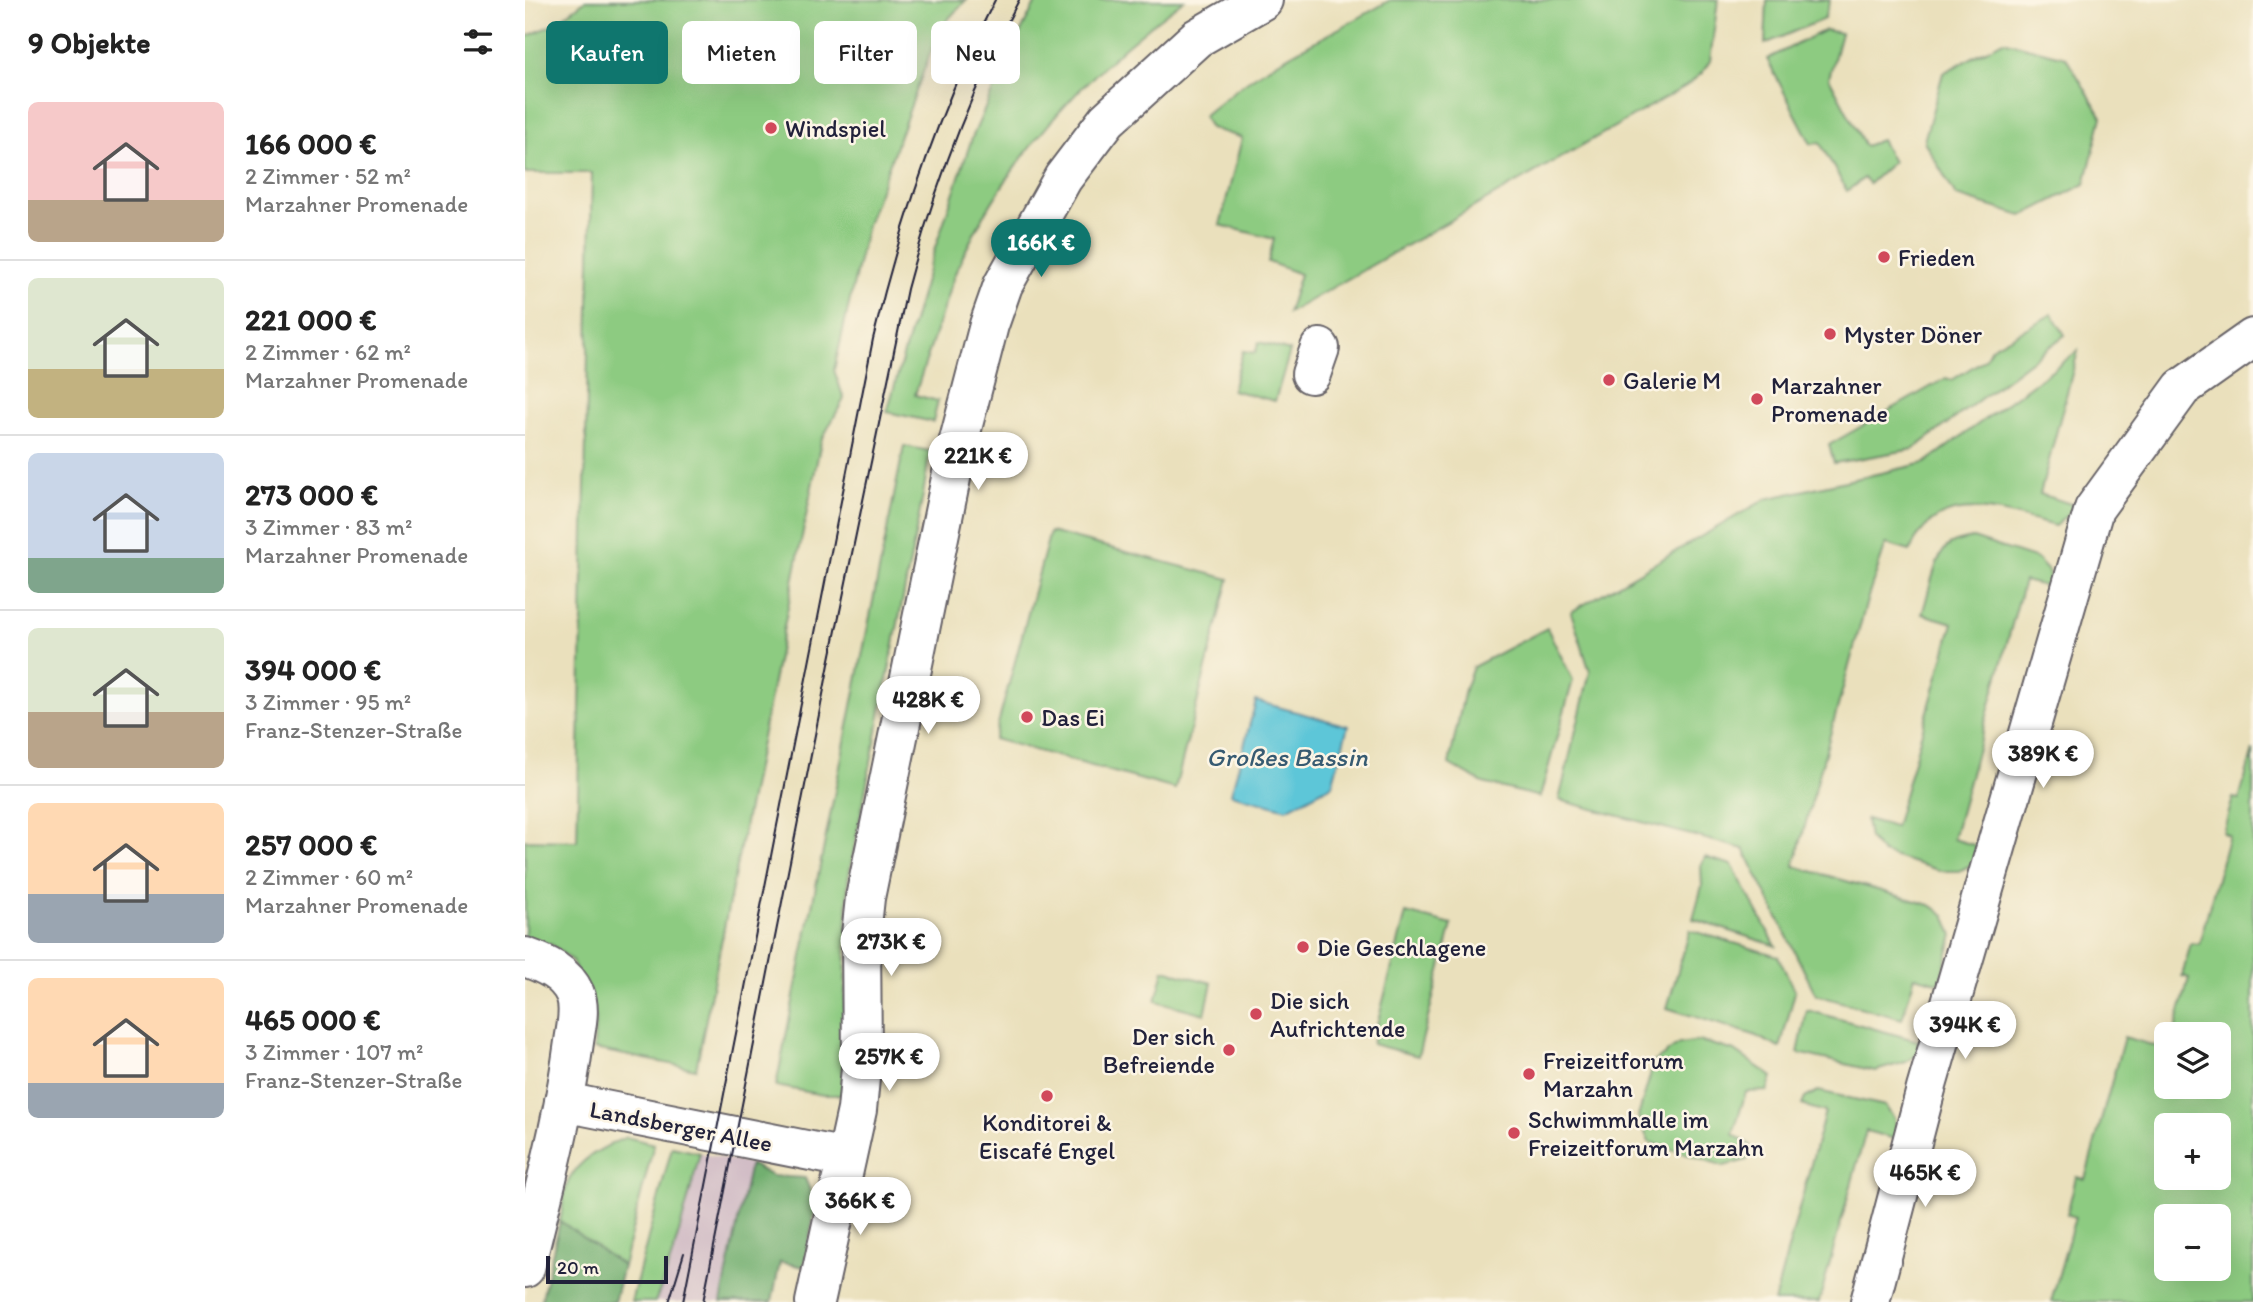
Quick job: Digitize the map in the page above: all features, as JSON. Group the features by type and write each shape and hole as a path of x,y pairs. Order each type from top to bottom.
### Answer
{"street":[{"path":"815,1302 857,1110 862,1058 861,935 865,898 958,444 989,325 1003,285 1063,178 1107,121 1197,38 1263,0"},
{"path":"1870,1302 1930,1077 2094,509 2182,388 2253,338"},
{"name":"Landsberger Allee","path":"525,957 548,965 564,979 575,994 578,1011 564,1102 846,1158"},
{"path":"525,1268 564,1102"}],"shaded area":[{"path":"700,1153 750,1164 721,1302 655,1302 682,1221"}],"green space":[{"path":"586,0 966,0 946,21 931,21 931,51 867,225 834,370 844,399 821,441 696,1069 594,1049 595,1012 572,961 552,945 525,937 525,840 577,841 592,173 525,173 525,37 546,28 546,84 668,84 668,21 558,21"},
{"path":"1037,0 1184,0 1148,27 1082,87 1052,120 999,190 955,274 915,395 938,401 933,422 887,412 930,263 972,138 996,84 1020,84 1020,34"},
{"path":"1390,0 1718,0 1710,61 1702,73 1686,86 1288,313 1300,274 1268,262 1274,239 1220,225 1242,138 1210,128 1203,116 1263,71"},
{"path":"1767,0 1830,0 1824,19 1765,44"},
{"path":"1825,30 1841,33 1829,78 1865,146 1881,140 1893,162 1869,184 1864,178 1847,191 1820,143 1811,144 1767,59"},
{"path":"2003,41 2066,57 2102,117 2085,184 2022,216 1956,196 1924,141 1943,73"},
{"path":"2052,314 2065,335 1914,449 1834,463 1829,445 1946,378 1952,380 1985,359 1991,348"},
{"path":"1259,342 1290,351 1275,401 1232,390 1243,351 1255,353"},
{"path":"2078,351 2040,494 2077,506 2055,526 1994,511 1954,511 1937,518 1922,531 1910,551 1886,544 1868,597 1794,866 1930,905 1945,915 1953,935 1940,983 1915,976 1902,1019 1816,995 1744,849 1559,800 1590,672 1571,612 1766,499 1925,463"},
{"path":"904,446 930,451 848,880 842,1095 823,1095 776,1086"},
{"path":"1050,532 1229,579 1175,789 994,739"},
{"path":"1973,538 2037,559 2048,571 2052,588 2024,581 1953,839 1981,847 1975,863 1959,871 1941,871 1882,853 1869,838 1866,819 1895,827 1953,623 1922,614 1935,570 1946,548 1958,541"},
{"path":"1547,628 1573,680 1540,797 1483,783 1449,764 1465,689 1473,667"},
{"path":"2253,750 2253,1302 2051,1302 2075,1217 2067,1214 2076,1177 2085,1179 2124,1037 2154,1046 2154,1099 2231,1099 2231,1022 2177,1022 2189,978 2182,976 2191,943 2199,944 2229,835 2223,833 2233,798 2239,799"},
{"path":"1705,857 1732,865 1776,946 1693,919 1702,886 1701,866"},
{"path":"1406,913 1452,925 1418,1056 1372,1044"},
{"path":"1690,930 1778,956 1795,992 1780,1048 1754,1035 1667,1008"},
{"path":"1164,970 1212,983 1205,1014 1156,1001"},
{"path":"1807,1010 1922,1042 1918,1054 1906,1062 1875,1071 1798,1053"},
{"path":"1700,1041 1735,1051 1772,1077 1767,1091 1746,1092 1733,1134 1750,1145 1747,1160 1724,1166 1649,1142 1638,1117 1654,1062 1679,1044"},
{"path":"1818,1091 1885,1106 1894,1118 1899,1140 1866,1131 1819,1302 1774,1302 1825,1112 1802,1105 1805,1098"},
{"path":"626,1137 654,1144 623,1266 560,1221 568,1182 579,1166 593,1154"},
{"path":"672,1147 700,1153 685,1210 669,1266 655,1302 631,1302"},
{"path":"750,1164 772,1176 805,1178 816,1205 804,1267 780,1262 772,1302 721,1302"},
{"path":"560,1221 623,1266 614,1302 541,1302"}],"water":[{"name":"Großes Bassin","path":"1256,701 1348,726 1332,785 1287,809 1231,794"}],"tram line":[{"path":"683,1302 873,339 896,251 923,166 956,82 995,0"},
{"path":"703,1302 829,664 907,289 941,177 969,105 1019,0"},
{"path":"669,1302 684,1253"}],"place":[{"name":"Windspiel","path":"771,128"},
{"name":"Frieden","path":"1884,257"},
{"name":"Myster Döner","path":"1830,334"},
{"name":"Galerie M","path":"1609,380"},
{"name":"Marzahner Promenade","path":"1757,399"},
{"name":"Das Ei","path":"1027,717"},
{"name":"Die Geschlagene","path":"1303,947"},
{"name":"Die sich Aufrichtende","path":"1256,1014"},
{"name":"Der sich Befreiende","path":"1229,1050"},
{"name":"Freizeitforum Marzahn","path":"1529,1074"},
{"name":"Konditorei & Eiscafé Engel","path":"1047,1096"},
{"name":"Schwimmhalle im Freizeitforum Marzahn","path":"1514,1133"}]}
